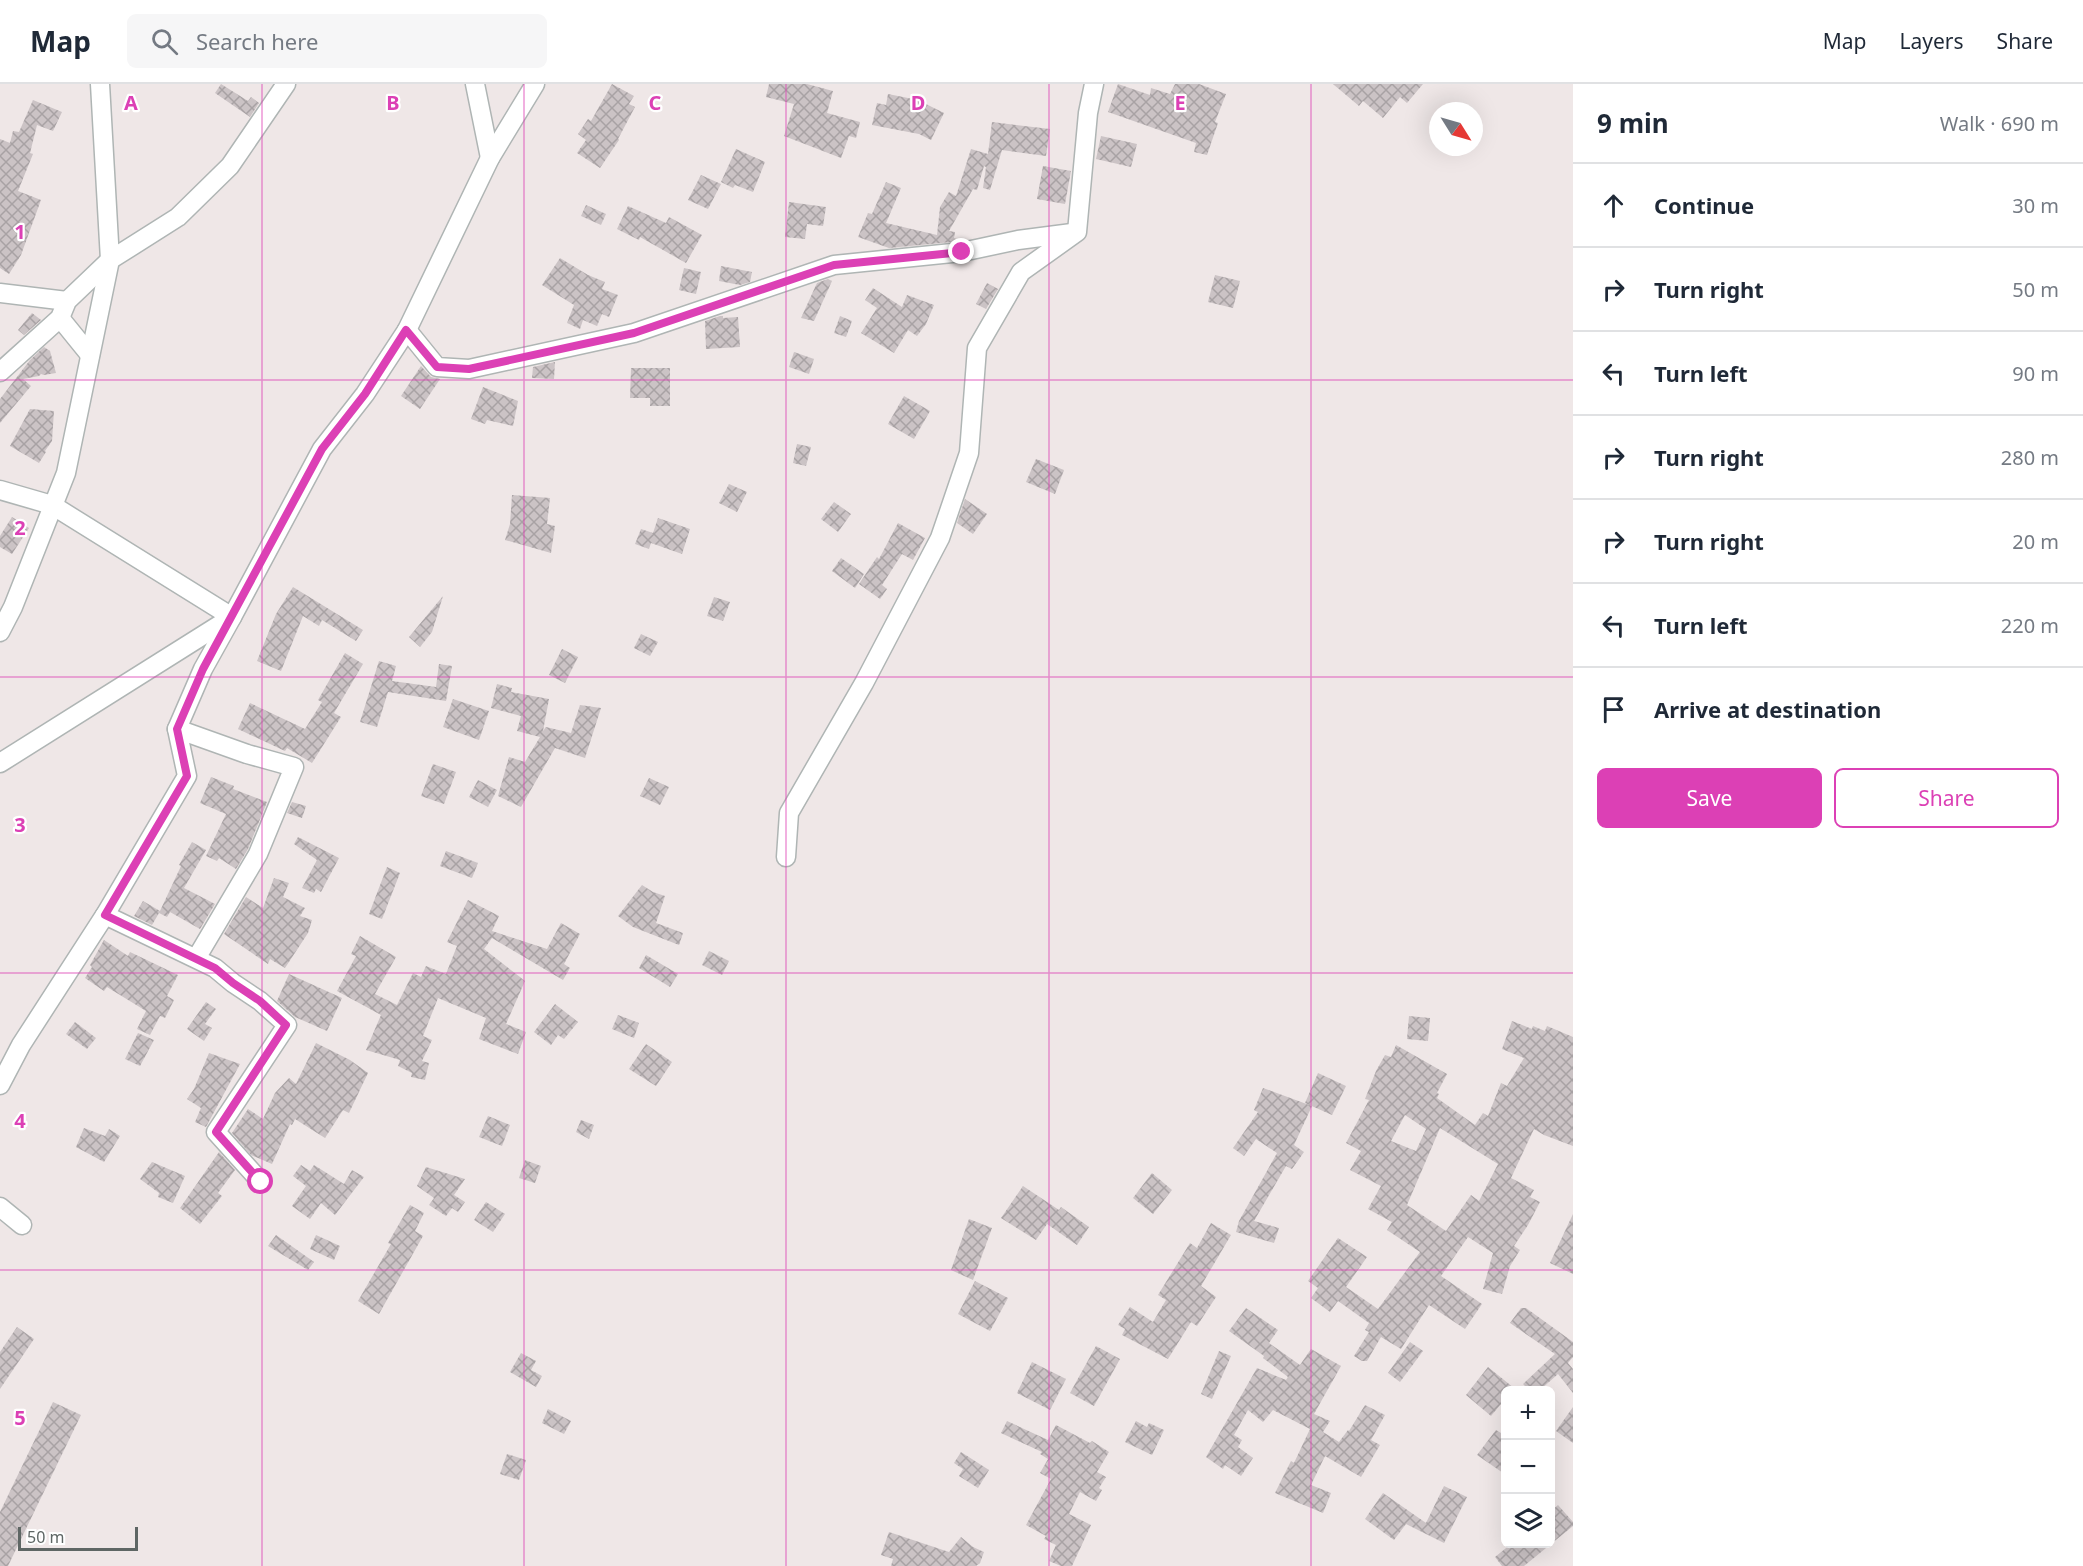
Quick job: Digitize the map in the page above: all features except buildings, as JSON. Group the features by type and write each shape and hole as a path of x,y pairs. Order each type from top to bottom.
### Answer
{"street":[{"path":"0,633 7,605 66,473 110,260 100,84"},
{"path":"0,372 60,318 67,301 110,260 178,217 230,166 286,84"},
{"path":"475,84 490,158"},
{"path":"0,1085 21,1045 105,915 187,776 177,729 203,669 322,449 365,394 406,330 490,158 535,84"},
{"path":"786,857 789,813 864,682 940,538 969,453 977,348 1021,272 1077,232 1088,113 1094,84"},
{"path":"406,330 437,367 469,369 634,333 834,265 962,252 1018,240 1077,232"},
{"path":"0,293 67,301"},
{"path":"60,318 90,355"},
{"path":"0,490 52,505 232,617"},
{"path":"0,763 232,617"},
{"path":"177,729 247,754 294,767 258,854 197,957"},
{"path":"105,915 197,957 260,1001 286,1025 216,1132 261,1182"},
{"path":"0,1207 22,1225"}],"route":[{"path":"261,1182 216,1132 286,1025 260,1001 197,957 105,915 187,776 177,729 203,669 322,449 365,394 406,330 437,367 469,369 634,333 834,265 962,252"}]}
